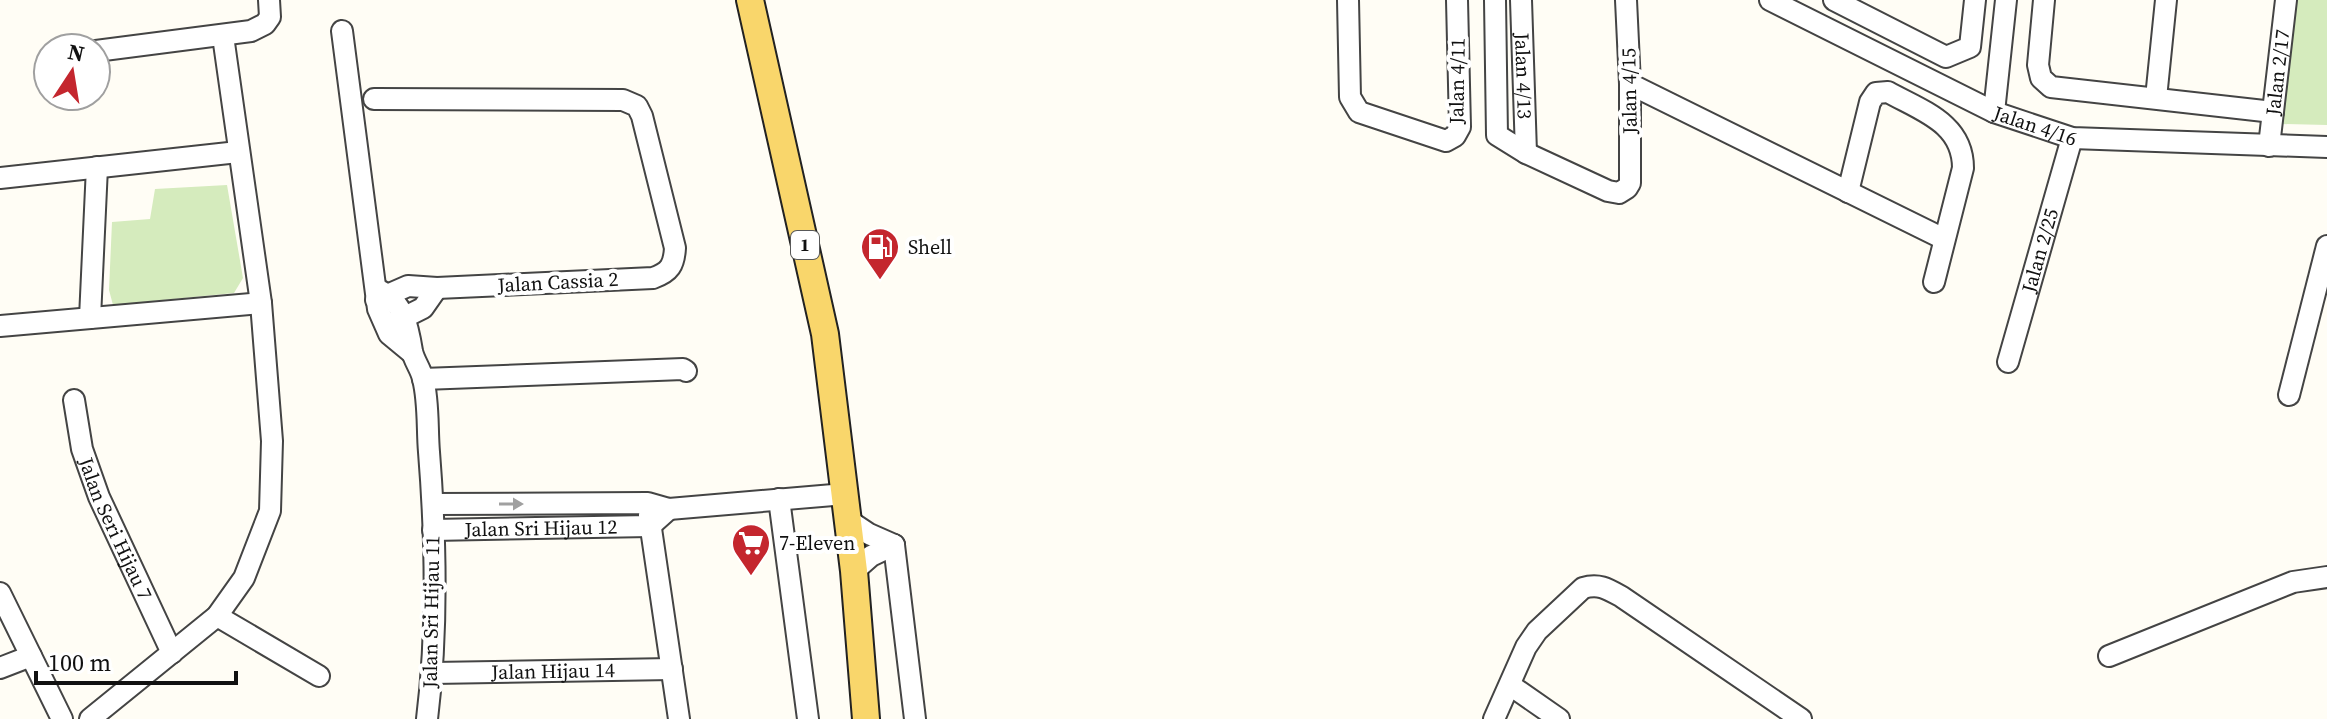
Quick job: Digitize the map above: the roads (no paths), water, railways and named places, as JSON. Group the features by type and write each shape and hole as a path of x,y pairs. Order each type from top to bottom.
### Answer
{"main road":[{"name":"1","path":"750,0 825,334 854,571 866,719"}],"street":[{"path":"112,49 251,31 265,24 270,17 269,0"},
{"name":"Jalan 4/11","path":"1348,0 1350,97 1359,112 1446,141 1455,136 1460,127 1457,0"},
{"path":"1495,0 1497,135 1526,153"},
{"name":"Jalan 4/13","path":"1521,0 1526,153"},
{"name":"Jalan 4/15","path":"1526,153 1608,191 1619,193 1627,188 1630,183 1630,84 1626,0"},
{"name":"Jalan 4/16","path":"1770,0 1994,112 2072,138 2327,147"},
{"path":"1834,0 1875,10 1946,57 1970,47 1975,0"},
{"path":"1994,112 2006,0"},
{"path":"2044,0 2038,65 2041,78 2051,87 2273,112"},
{"path":"2156,98 2166,0"},
{"name":"Jalan 2/17","path":"2269,146 2286,0"},
{"path":"342,31 384,327 412,353"},
{"path":"90,719 217,616 244,578 270,511 272,441 261,303 223,36"},
{"path":"1630,84 1944,239"},
{"path":"1848,192 1870,102 1876,93 1888,92 1949,127 1963,152 1963,168 1934,282"},
{"name":"Jalan Cassia 2","path":"374,99 623,100 633,103 642,116 675,248 674,263 666,273 653,278 437,288 408,286 380,294"},
{"name":"Jalan 2/25","path":"2008,362 2072,138"},
{"path":"0,178 238,152"},
{"path":"90,318 97,167"},
{"path":"2289,395 2327,246"},
{"path":"384,327 423,308 437,288"},
{"path":"380,294 405,317 411,335 412,353"},
{"path":"0,326 261,303"},
{"name":"Jalan Sri Hijau 11","path":"412,353 423,379 433,504 433,673 427,719"},
{"path":"423,379 686,371"},
{"name":"Jalan Seri Hijau 7","path":"74,400 82,449 99,497 172,653"},
{"path":"779,499 808,719"},
{"path":"650,526 669,509 779,499 846,507 869,534 894,545"},
{"path":"648,503 679,719"},
{"name":"Jalan Sri Hijau 12","path":"433,504 648,503 669,509"},
{"name":"Jalan Sri Hijau 12","path":"433,530 650,526"},
{"path":"854,571 871,556 894,545"},
{"path":"894,545 915,719"},
{"path":"2109,656 2293,582 2327,577"},
{"path":"1494,719 1526,647 1537,631 1583,588 1593,585 1622,597 1801,719"},
{"path":"0,593 62,719"},
{"path":"217,616 319,676"},
{"path":"0,668 31,656"},
{"name":"Jalan Hijau 14","path":"433,673 672,669"},
{"path":"1510,685 1559,719"}],"place":[{"name":"Shell","path":"880,281"},
{"name":"7-Eleven","path":"751,577"}]}
